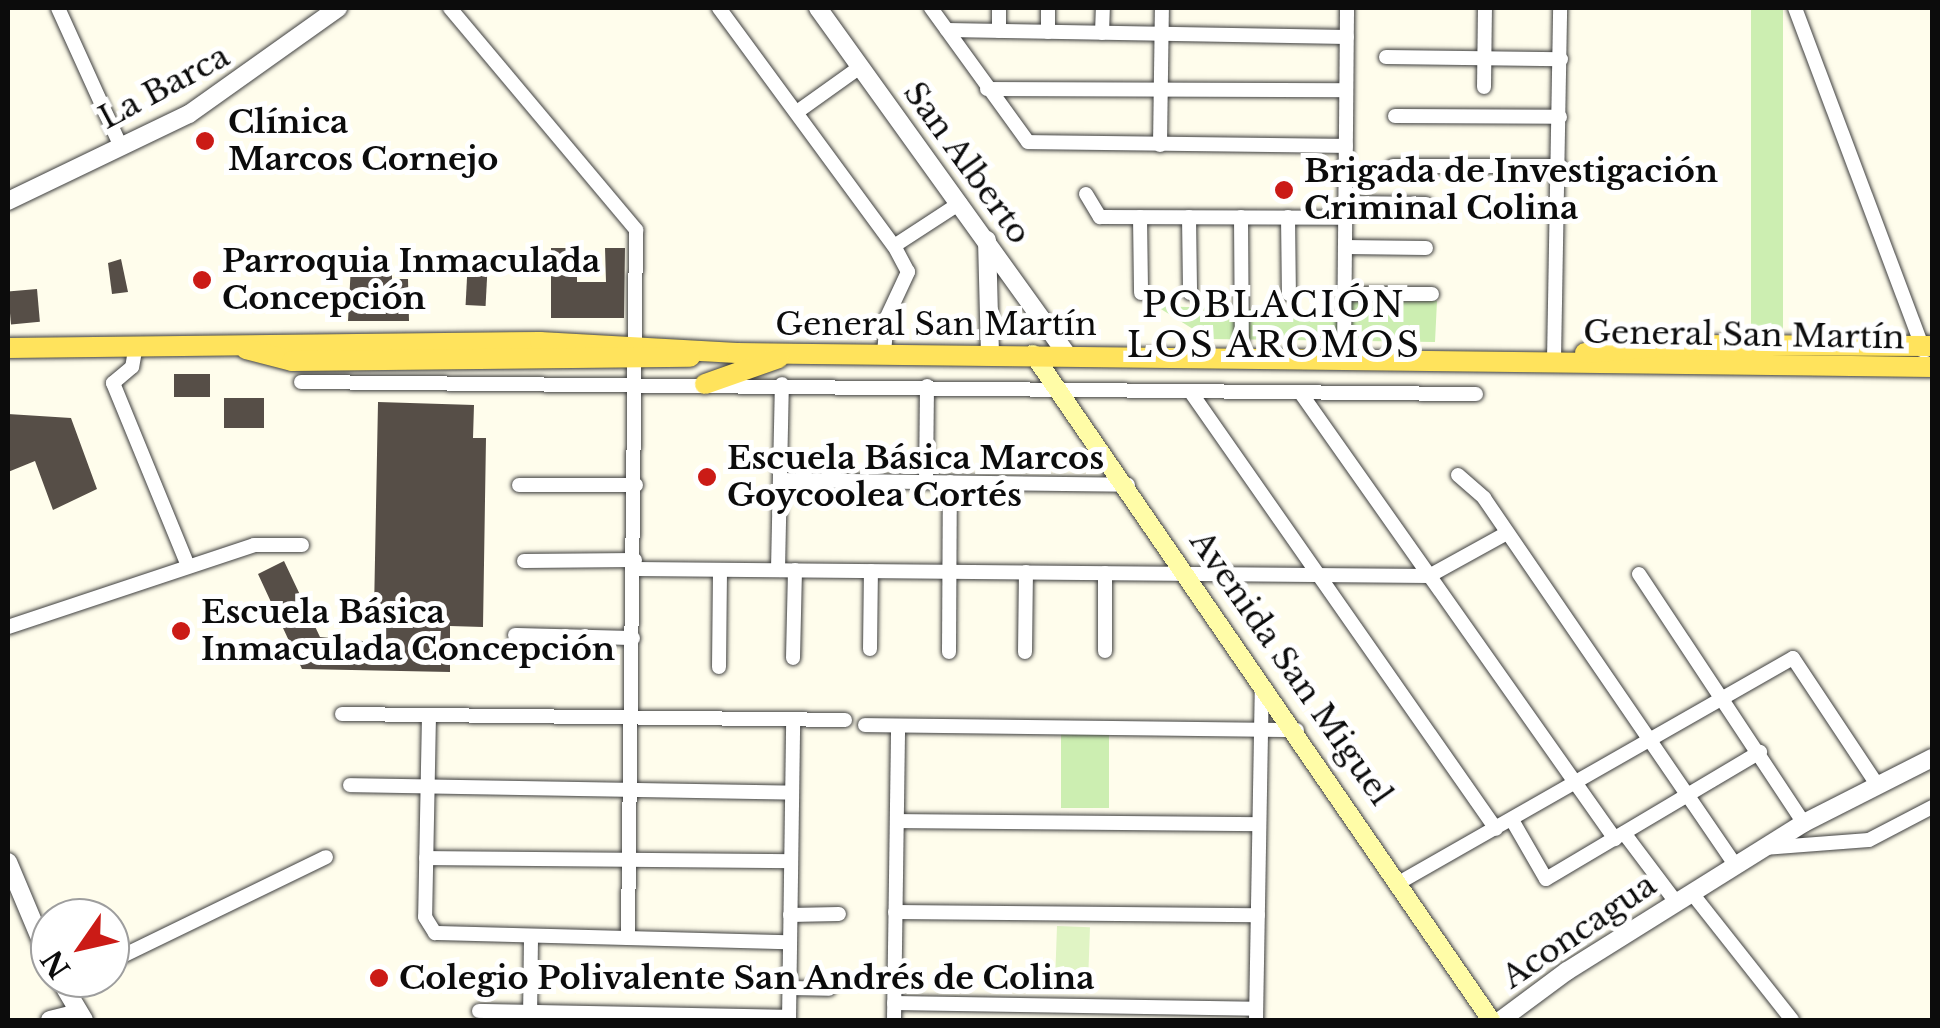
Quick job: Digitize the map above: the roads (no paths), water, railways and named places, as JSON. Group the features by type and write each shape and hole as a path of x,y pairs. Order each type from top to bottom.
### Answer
{"main road":[{"name":"General San Martín","path":"8,348 225,344 292,361 638,364 737,352 1554,360 1681,345 1929,357"},
{"path":"705,384 795,352"},
{"name":"Avenida San Miguel","path":"1034,354 1402,881 1492,1020"}],"street":[{"path":"58,8 120,147"},
{"name":"La Barca","path":"8,201 218,97 338,8"},
{"path":"450,8 636,230 638,364 628,938"},
{"name":"San Alberto","path":"818,8 1067,354"},
{"path":"931,8 1028,142 1346,146"},
{"path":"999,8 999,31"},
{"path":"1048,8 1048,32"},
{"path":"1102,33 1103,8"},
{"path":"1160,145 1162,8"},
{"path":"1344,357 1347,8"},
{"path":"1484,86 1485,8"},
{"path":"1554,360 1560,8"},
{"path":"1795,8 1929,357"},
{"path":"728,10 894,246 908,272 887,317 884,353"},
{"path":"947,30 1347,37"},
{"path":"1386,57 1561,59"},
{"path":"797,112 860,67"},
{"path":"988,89 1346,90"},
{"path":"1395,116 1560,116"},
{"path":"1393,166 1560,166"},
{"path":"1086,194 1100,217 1288,217 1426,204"},
{"path":"894,246 960,203"},
{"path":"1140,217 1141,292"},
{"path":"1189,217 1190,293"},
{"path":"1240,217 1242,356"},
{"path":"1288,217 1289,294"},
{"path":"987,240 990,354"},
{"path":"1345,247 1426,248"},
{"path":"1344,294 1432,294"},
{"path":"1913,317 1932,318"},
{"path":"136,345 132,367 113,383 188,566"},
{"path":"300,382 354,362"},
{"path":"638,364 705,384 1476,394"},
{"path":"778,570 782,384"},
{"path":"926,482 927,386"},
{"path":"1190,391 1496,829"},
{"path":"1300,392 1574,784 1619,836 1683,897 1792,1020"},
{"path":"1458,474 1507,533 1735,866"},
{"path":"780,480 1129,485"},
{"path":"949,652 950,482"},
{"path":"519,485 636,485"},
{"path":"524,561 720,570 1430,576 1507,533"},
{"path":"8,627 254,545 302,545"},
{"path":"719,667 720,570"},
{"path":"793,658 796,570"},
{"path":"870,649 871,571"},
{"path":"1025,652 1026,572"},
{"path":"1104,573 1105,652"},
{"path":"1639,574 1728,700 1804,823"},
{"path":"515,636 633,638"},
{"path":"1402,881 1728,700 1793,658 1878,786"},
{"path":"894,1004 1256,1014 1262,678"},
{"path":"342,714 844,720"},
{"path":"428,715 426,858 431,930 790,942"},
{"path":"479,1011 530,1017 789,1019 792,719"},
{"path":"865,725 1297,730"},
{"path":"894,1020 898,726"},
{"path":"1512,820 1546,880 1760,752"},
{"name":"Aconcagua","path":"1501,1020 1683,897 1804,823 1932,758"},
{"path":"350,785 792,793"},
{"path":"1764,848 1869,840 1932,806"},
{"path":"897,821 1259,824"},
{"path":"130,952 326,857"},
{"path":"426,858 791,861"},
{"path":"8,862 30,914"},
{"path":"896,912 1258,916"},
{"path":"790,915 839,914"},
{"path":"530,936 530,1017"},
{"path":"790,988 828,989"},
{"path":"50,1020 81,1017"}],"place":[{"name":"Clínica Marcos Cornejo","path":"205,141"},
{"name":"Brigada de Investigación Criminal Colina","path":"1284,190"},
{"name":"Parroquia Inmaculada Concepción","path":"202,280"},
{"name":"Escuela Básica Marcos Goycoolea Cortés","path":"707,477"},
{"name":"Escuela Básica Inmaculada Concepción","path":"181,631"},
{"name":"Colegio Polivalente San Andrés de Colina","path":"379,978"}],"district":[{"name":"POBLACIÓN LOS AROMOS","path":"1274,325"}]}
